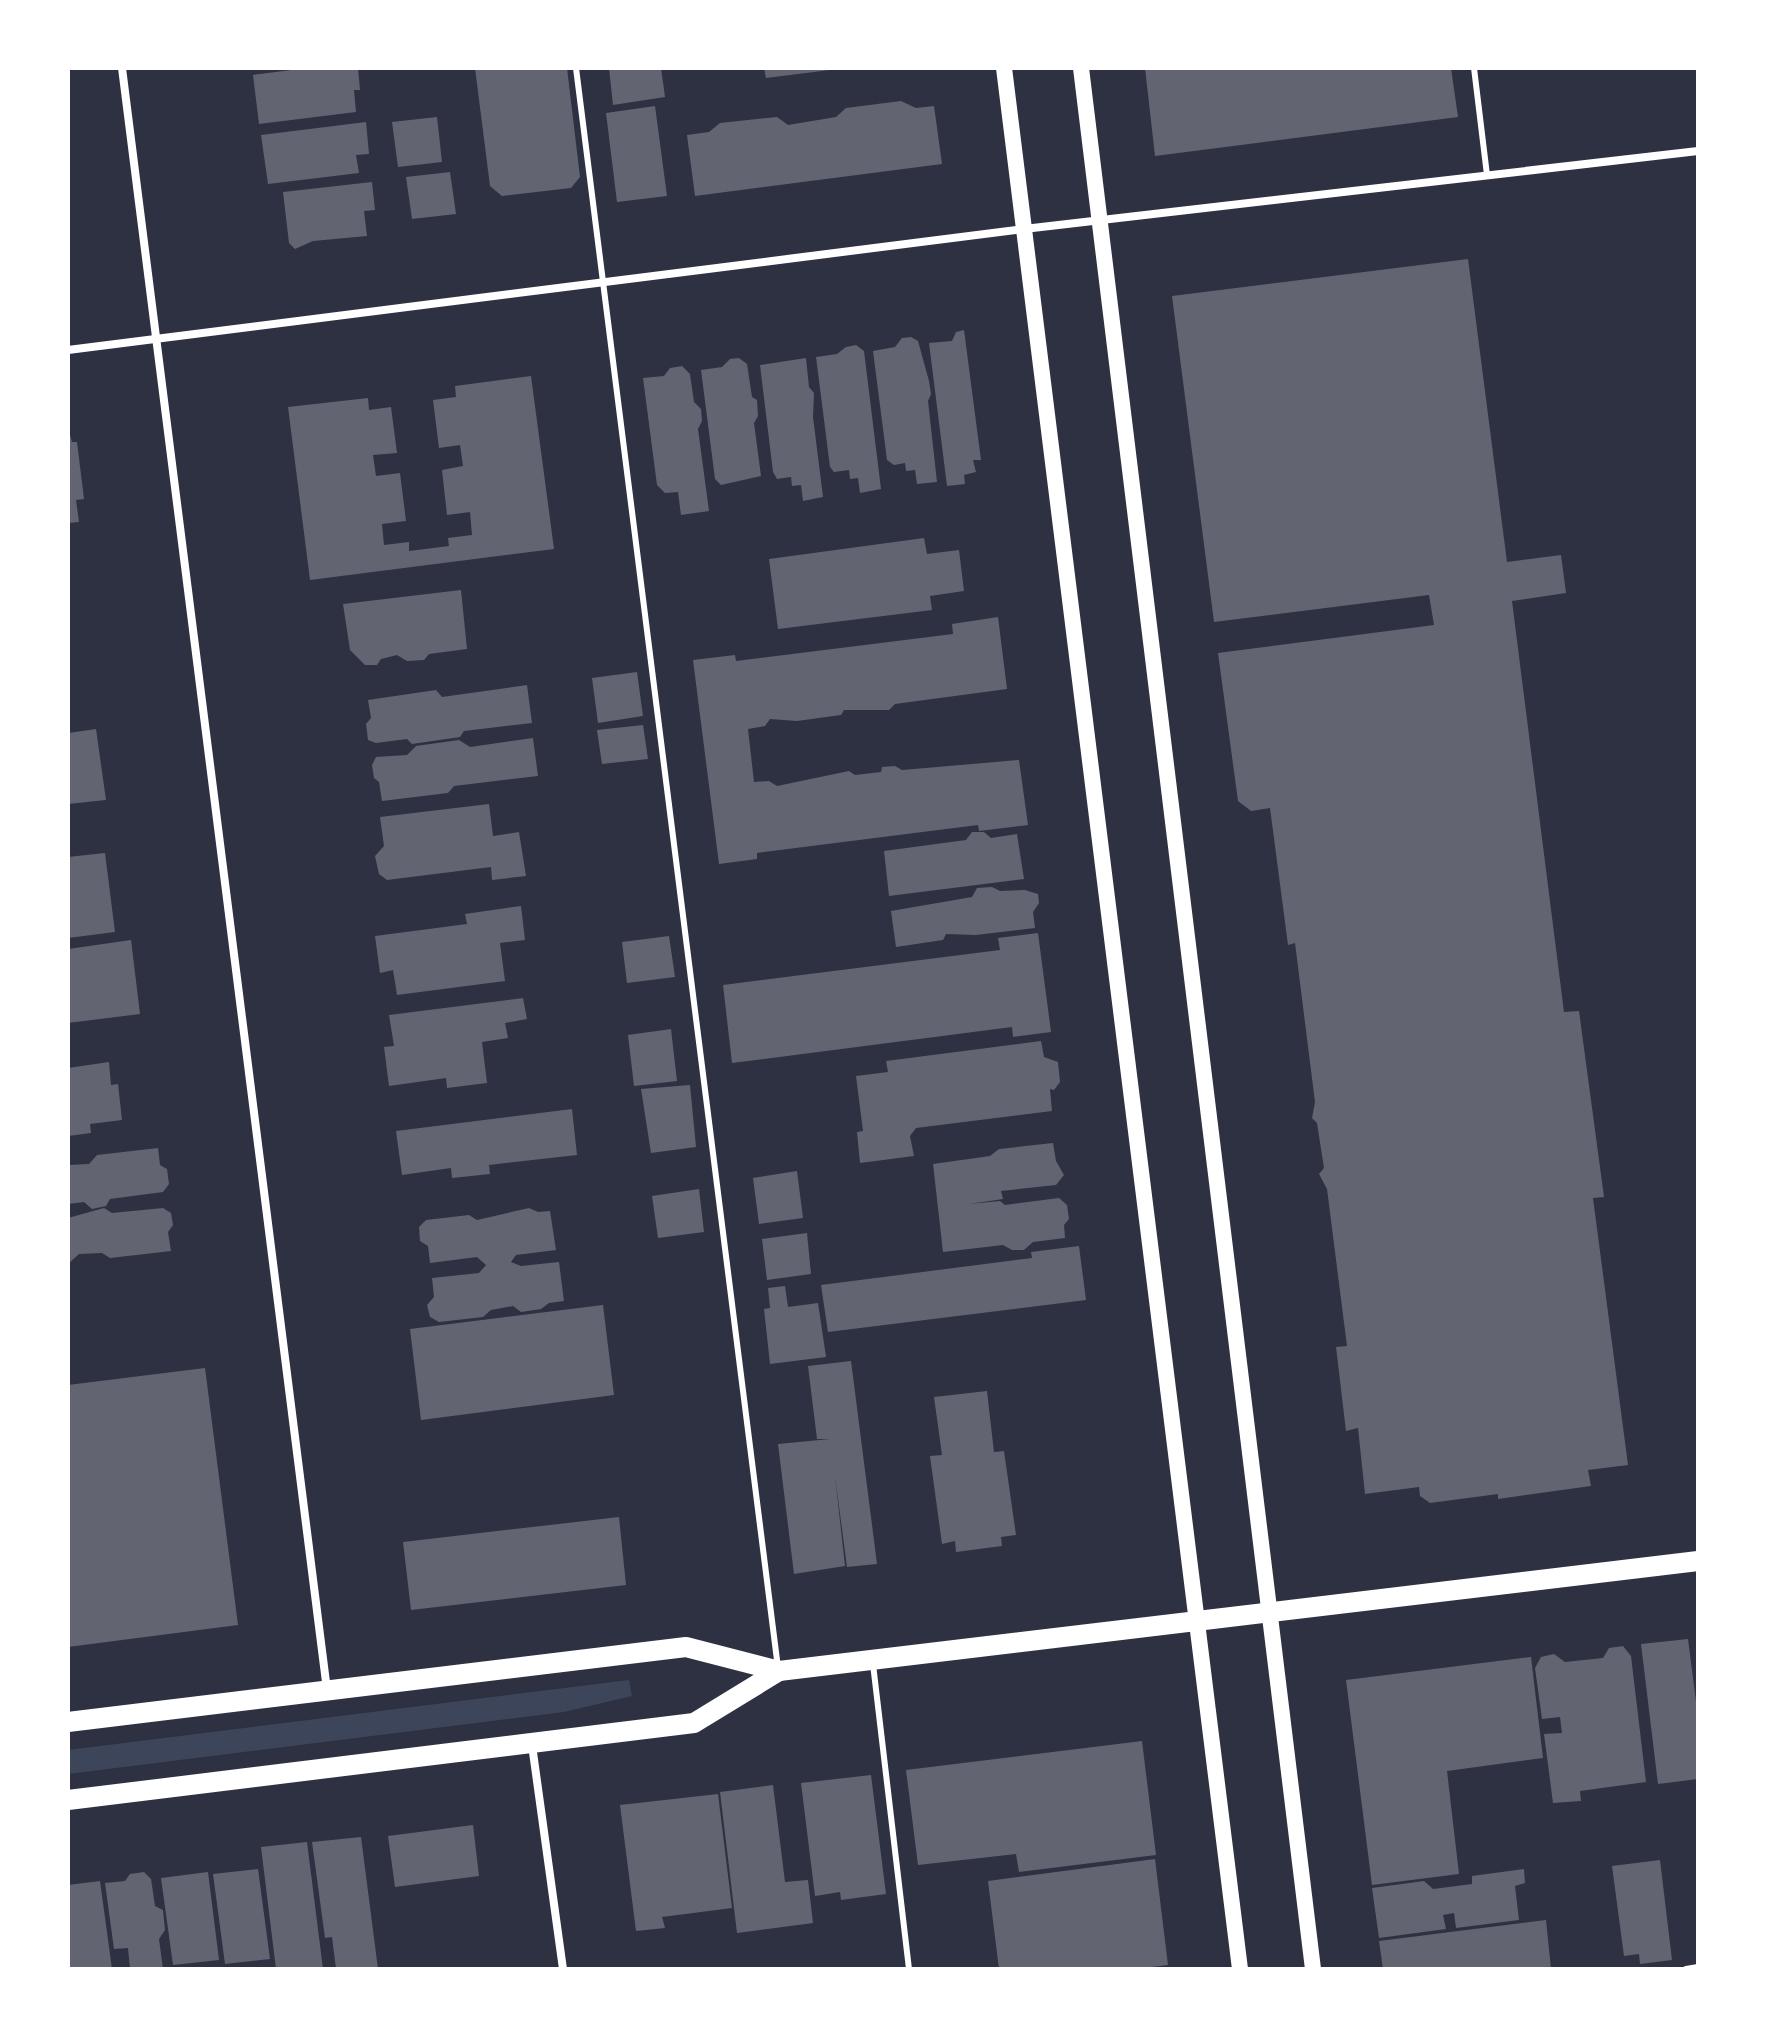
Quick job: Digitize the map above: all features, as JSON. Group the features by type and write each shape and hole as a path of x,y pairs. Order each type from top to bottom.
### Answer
{"main road":[{"path":"1004,68 1240,1969"},
{"path":"1081,68 1102,220 1313,1969"},
{"path":"68,1722 686,1647 779,1671 1698,1561"},
{"path":"68,1800 694,1723 779,1671"}],"street":[{"path":"122,68 327,1690"},
{"path":"68,350 1024,229 1698,151"},
{"path":"532,1745 563,1969"}],"lane":[{"path":"576,68 779,1671"},
{"path":"1474,68 1487,175"},
{"path":"873,1660 909,1969"},
{"path":"1686,1969 1698,1967"}],"shaded area":[{"path":"629,1680 632,1696 564,1712 68,1774 68,1750"}],"building":[{"path":"307,68 358,68 360,90 354,90 356,112 259,124 253,75"},
{"path":"475,68 567,68 580,177 571,188 502,196 490,186"},
{"path":"609,68 661,68 665,97 613,105"},
{"path":"764,68 830,68 830,70 766,78"},
{"path":"1145,68 1451,68 1458,117 1155,156"},
{"path":"901,101 916,108 934,106 942,164 695,196 687,135 709,132 720,123 777,117 788,125 836,117 846,108"},
{"path":"655,106 667,196 617,202 606,113"},
{"path":"437,117 442,162 398,167 392,122"},
{"path":"366,122 369,154 356,155 359,173 268,184 261,135"},
{"path":"450,172 456,214 412,219 406,177"},
{"path":"372,182 375,210 364,211 367,236 313,241 295,249 289,243 283,192"},
{"path":"1468,259 1507,562 1561,555 1566,593 1512,601 1564,1012 1579,1011 1604,1197 1593,1198 1628,1465 1588,1470 1591,1486 1498,1499 1498,1494 1430,1503 1420,1496 1419,1487 1365,1494 1358,1428 1346,1431 1336,1347 1347,1346 1327,1189 1319,1174 1324,1168 1317,1123 1312,1118 1315,1102 1295,943 1288,945 1270,808 1251,811 1238,801 1218,653 1434,625 1429,595 1214,622 1172,296"},
{"path":"964,330 981,460 973,460 976,472 964,475 965,484 947,486 929,343 952,341 956,332"},
{"path":"911,337 918,341 929,381 931,394 928,401 937,482 917,484 915,470 906,471 905,463 894,465 887,460 873,351 895,347 902,338"},
{"path":"856,345 864,351 881,489 860,493 858,478 850,479 849,470 834,472 830,467 816,357 837,354 846,347"},
{"path":"739,358 747,364 752,397 757,400 758,416 754,423 761,476 721,485 715,479 701,370 722,367 730,359"},
{"path":"806,358 809,387 814,393 813,417 823,497 803,501 801,485 792,486 791,477 777,479 773,472 760,365"},
{"path":"682,366 690,374 694,402 701,409 702,421 698,429 709,511 681,515 678,492 665,493 657,485 643,378 664,376 670,368"},
{"path":"531,376 554,549 310,580 288,407 368,398 369,410 391,407 397,453 373,455 376,476 400,473 406,521 382,524 384,545 409,542 409,551 449,546 448,538 472,535 470,512 447,515 442,470 463,466 460,445 439,448 433,400 456,397 455,386"},
{"path":"68,428 72,442 77,442 84,499 76,500 79,522 68,523"},
{"path":"924,538 927,554 959,550 964,591 930,596 932,610 778,629 769,559"},
{"path":"461,590 467,649 429,654 424,660 407,661 397,655 381,659 377,665 365,665 350,650 343,604"},
{"path":"998,617 1007,689 895,704 889,710 844,710 841,715 797,721 770,719 765,726 748,729 754,782 769,781 777,786 849,771 855,775 881,772 882,767 895,766 902,770 1019,760 1028,825 979,831 978,825 757,853 757,859 719,864 693,660 735,655 736,661 953,634 952,624"},
{"path":"637,672 643,716 598,723 592,678"},
{"path":"527,685 532,723 464,731 460,737 412,744 407,739 376,743 368,740 366,724 371,718 368,700 436,690 442,697"},
{"path":"643,725 648,759 602,764 597,730"},
{"path":"96,729 106,800 68,804 68,733"},
{"path":"533,738 538,776 454,786 448,793 382,801 379,782 374,778 372,765 376,757 407,755 416,746 459,740 470,747"},
{"path":"489,804 493,836 519,832 526,876 492,880 491,867 387,880 379,874 375,856 384,846 380,817"},
{"path":"972,832 984,832 991,838 1017,834 1024,879 889,896 884,851 966,840"},
{"path":"105,853 115,932 68,938 68,857"},
{"path":"992,887 1000,891 1025,890 1038,894 1039,903 1033,912 1035,928 976,935 946,934 943,940 896,947 891,911 972,897 977,888"},
{"path":"521,906 525,940 500,943 505,981 397,995 393,970 380,973 375,936 467,924 465,914"},
{"path":"1038,933 1051,1032 1013,1037 1012,1027 732,1063 723,985 1000,950 998,938"},
{"path":"669,936 675,977 627,983 622,942"},
{"path":"131,940 140,1014 68,1023 68,949"},
{"path":"523,998 527,1019 505,1023 508,1038 482,1042 487,1083 447,1088 446,1078 389,1086 384,1047 394,1046 389,1015"},
{"path":"671,1029 677,1081 634,1086 628,1035"},
{"path":"1041,1041 1044,1057 1058,1062 1060,1082 1054,1090 1050,1089 1052,1111 916,1128 910,1136 914,1156 860,1163 857,1132 863,1131 856,1076 888,1072 886,1061"},
{"path":"109,1062 111,1085 118,1084 122,1120 90,1124 91,1133 68,1136 68,1068"},
{"path":"690,1085 696,1147 651,1153 641,1089"},
{"path":"572,1109 577,1155 489,1165 490,1174 452,1178 451,1168 402,1175 396,1131"},
{"path":"1053,1143 1056,1161 1064,1175 1056,1185 1001,1191 1003,1199 969,1204 1000,1201 1005,1205 1059,1198 1067,1205 1069,1219 1064,1225 1065,1238 1033,1242 1024,1250 1012,1250 1003,1245 943,1252 933,1164 990,1156 999,1149"},
{"path":"158,1148 160,1165 167,1169 169,1184 163,1192 110,1199 106,1206 92,1209 84,1202 68,1204 68,1165 89,1164 97,1155"},
{"path":"797,1171 803,1218 759,1224 753,1178"},
{"path":"699,1189 704,1232 658,1238 652,1196"},
{"path":"104,1208 112,1213 163,1208 171,1213 173,1225 168,1232 171,1251 110,1258 102,1253 79,1254 68,1264 68,1218"},
{"path":"529,1208 538,1212 550,1211 556,1250 516,1255 511,1262 521,1266 559,1262 564,1301 521,1312 513,1306 491,1310 483,1317 439,1322 430,1317 427,1305 434,1297 432,1278 479,1273 486,1265 477,1257 430,1263 428,1246 420,1241 419,1227 426,1220 469,1215 477,1220"},
{"path":"807,1233 811,1274 767,1280 762,1239"},
{"path":"1079,1246 1086,1300 828,1332 821,1285 1032,1258 1031,1252"},
{"path":"785,1286 788,1307 818,1303 826,1357 770,1364 764,1309 770,1308 768,1288"},
{"path":"603,1305 614,1395 421,1420 410,1329"},
{"path":"851,1361 877,1564 847,1567 835,1476 845,1566 794,1574 778,1444 830,1439 817,1439 808,1366"},
{"path":"205,1368 238,1625 68,1647 68,1385"},
{"path":"987,1391 994,1452 1004,1451 1016,1535 1001,1537 1002,1546 956,1552 955,1541 942,1544 930,1456 942,1455 934,1397"},
{"path":"619,1517 626,1585 411,1610 403,1542"},
{"path":"1688,1639 1698,1717 1698,1779 1658,1784 1641,1644"},
{"path":"1623,1646 1631,1656 1646,1782 1580,1791 1581,1801 1553,1803 1544,1734 1562,1733 1560,1717 1542,1719 1535,1668 1541,1657 1554,1654 1565,1662 1603,1658 1609,1648"},
{"path":"1531,1657 1543,1758 1447,1771 1459,1874 1372,1885 1346,1680"},
{"path":"1142,1741 1156,1855 1019,1872 1016,1854 918,1865 906,1770"},
{"path":"871,1775 886,1894 841,1900 840,1892 815,1896 801,1783"},
{"path":"773,1785 785,1882 808,1880 813,1923 737,1933 720,1792"},
{"path":"718,1794 732,1908 662,1917 665,1928 636,1931 620,1805"},
{"path":"473,1825 479,1876 395,1887 388,1836"},
{"path":"361,1837 378,1969 336,1969 332,1937 325,1938 312,1842"},
{"path":"307,1842 323,1969 276,1969 261,1847"},
{"path":"1155,1859 1168,1965 1136,1969 999,1969 988,1881"},
{"path":"1660,1860 1672,1960 1640,1964 1639,1954 1624,1956 1612,1866"},
{"path":"258,1869 270,1959 225,1964 213,1874"},
{"path":"1524,1869 1525,1883 1515,1886 1519,1920 1456,1928 1454,1913 1443,1915 1446,1929 1379,1938 1372,1888 1424,1881 1433,1889 1472,1884 1472,1876"},
{"path":"144,1872 151,1879 155,1906 163,1910 165,1930 159,1939 163,1969 130,1969 128,1948 114,1949 105,1883 125,1881 130,1874"},
{"path":"208,1872 219,1960 173,1965 161,1878"},
{"path":"100,1881 112,1969 68,1969 68,1885"},
{"path":"1546,1920 1551,1969 1383,1969 1379,1941"}]}
